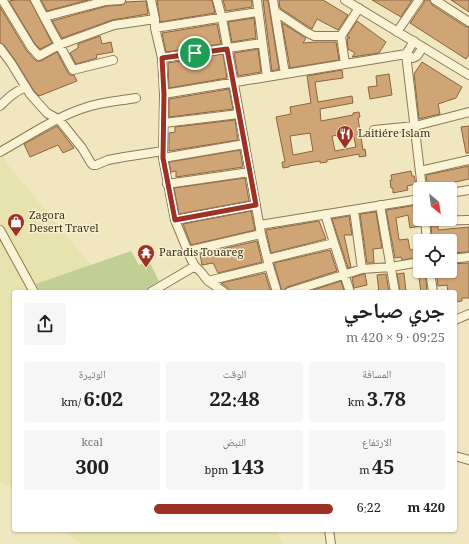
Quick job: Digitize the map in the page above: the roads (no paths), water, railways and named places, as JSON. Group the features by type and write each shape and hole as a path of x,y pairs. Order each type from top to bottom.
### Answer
{"street":[{"path":"35,0 73,70 113,60"},
{"path":"44,17 106,1 121,0"},
{"path":"150,0 162,58 164,94 163,154 167,184 175,220 195,266 202,272 208,281 221,290"},
{"path":"217,0 222,18 261,234 276,290"},
{"path":"257,0 267,77"},
{"path":"273,0 285,74"},
{"path":"345,0 414,42 468,71"},
{"path":"397,32 419,0"},
{"path":"435,0 469,22"},
{"path":"3,1 38,55 59,45 114,25 155,19"},
{"path":"345,64 341,36 359,8"},
{"path":"155,28 258,12"},
{"path":"276,12 314,36 341,36"},
{"path":"414,42 406,54 421,182"},
{"path":"162,58 262,43"},
{"path":"164,94 406,54 413,58 417,56 423,47"},
{"path":"0,48 30,94 47,112 58,119 82,148 93,165 124,157 245,144"},
{"path":"0,106 10,96 26,87"},
{"path":"0,152 58,119 74,112 93,105 136,98"},
{"path":"374,130 415,126 469,112"},
{"path":"164,123 239,114"},
{"path":"420,171 469,160"},
{"path":"167,184 250,172"},
{"path":"457,192 469,190"},
{"path":"260,225 413,200"},
{"path":"175,220 256,205"},
{"path":"380,205 394,290"},
{"path":"354,210 362,269"},
{"path":"325,214 349,290"},
{"path":"457,220 469,220"},
{"path":"0,230 33,290"},
{"path":"188,251 261,234"},
{"path":"208,281 268,262 334,244"},
{"path":"457,258 469,257"},
{"path":"295,290 362,269 391,267 413,263"},
{"path":"154,290 195,266"},
{"path":"431,278 434,290"},
{"path":"457,319 469,314"},
{"path":"457,457 469,460"},
{"path":"329,532 332,544"}],"place":[{"name":"Laitiére Islam","path":"345,149"},
{"name":"Zagora Desert Travel","path":"16,237"},
{"name":"Paradis Touareg","path":"146,268"}]}
